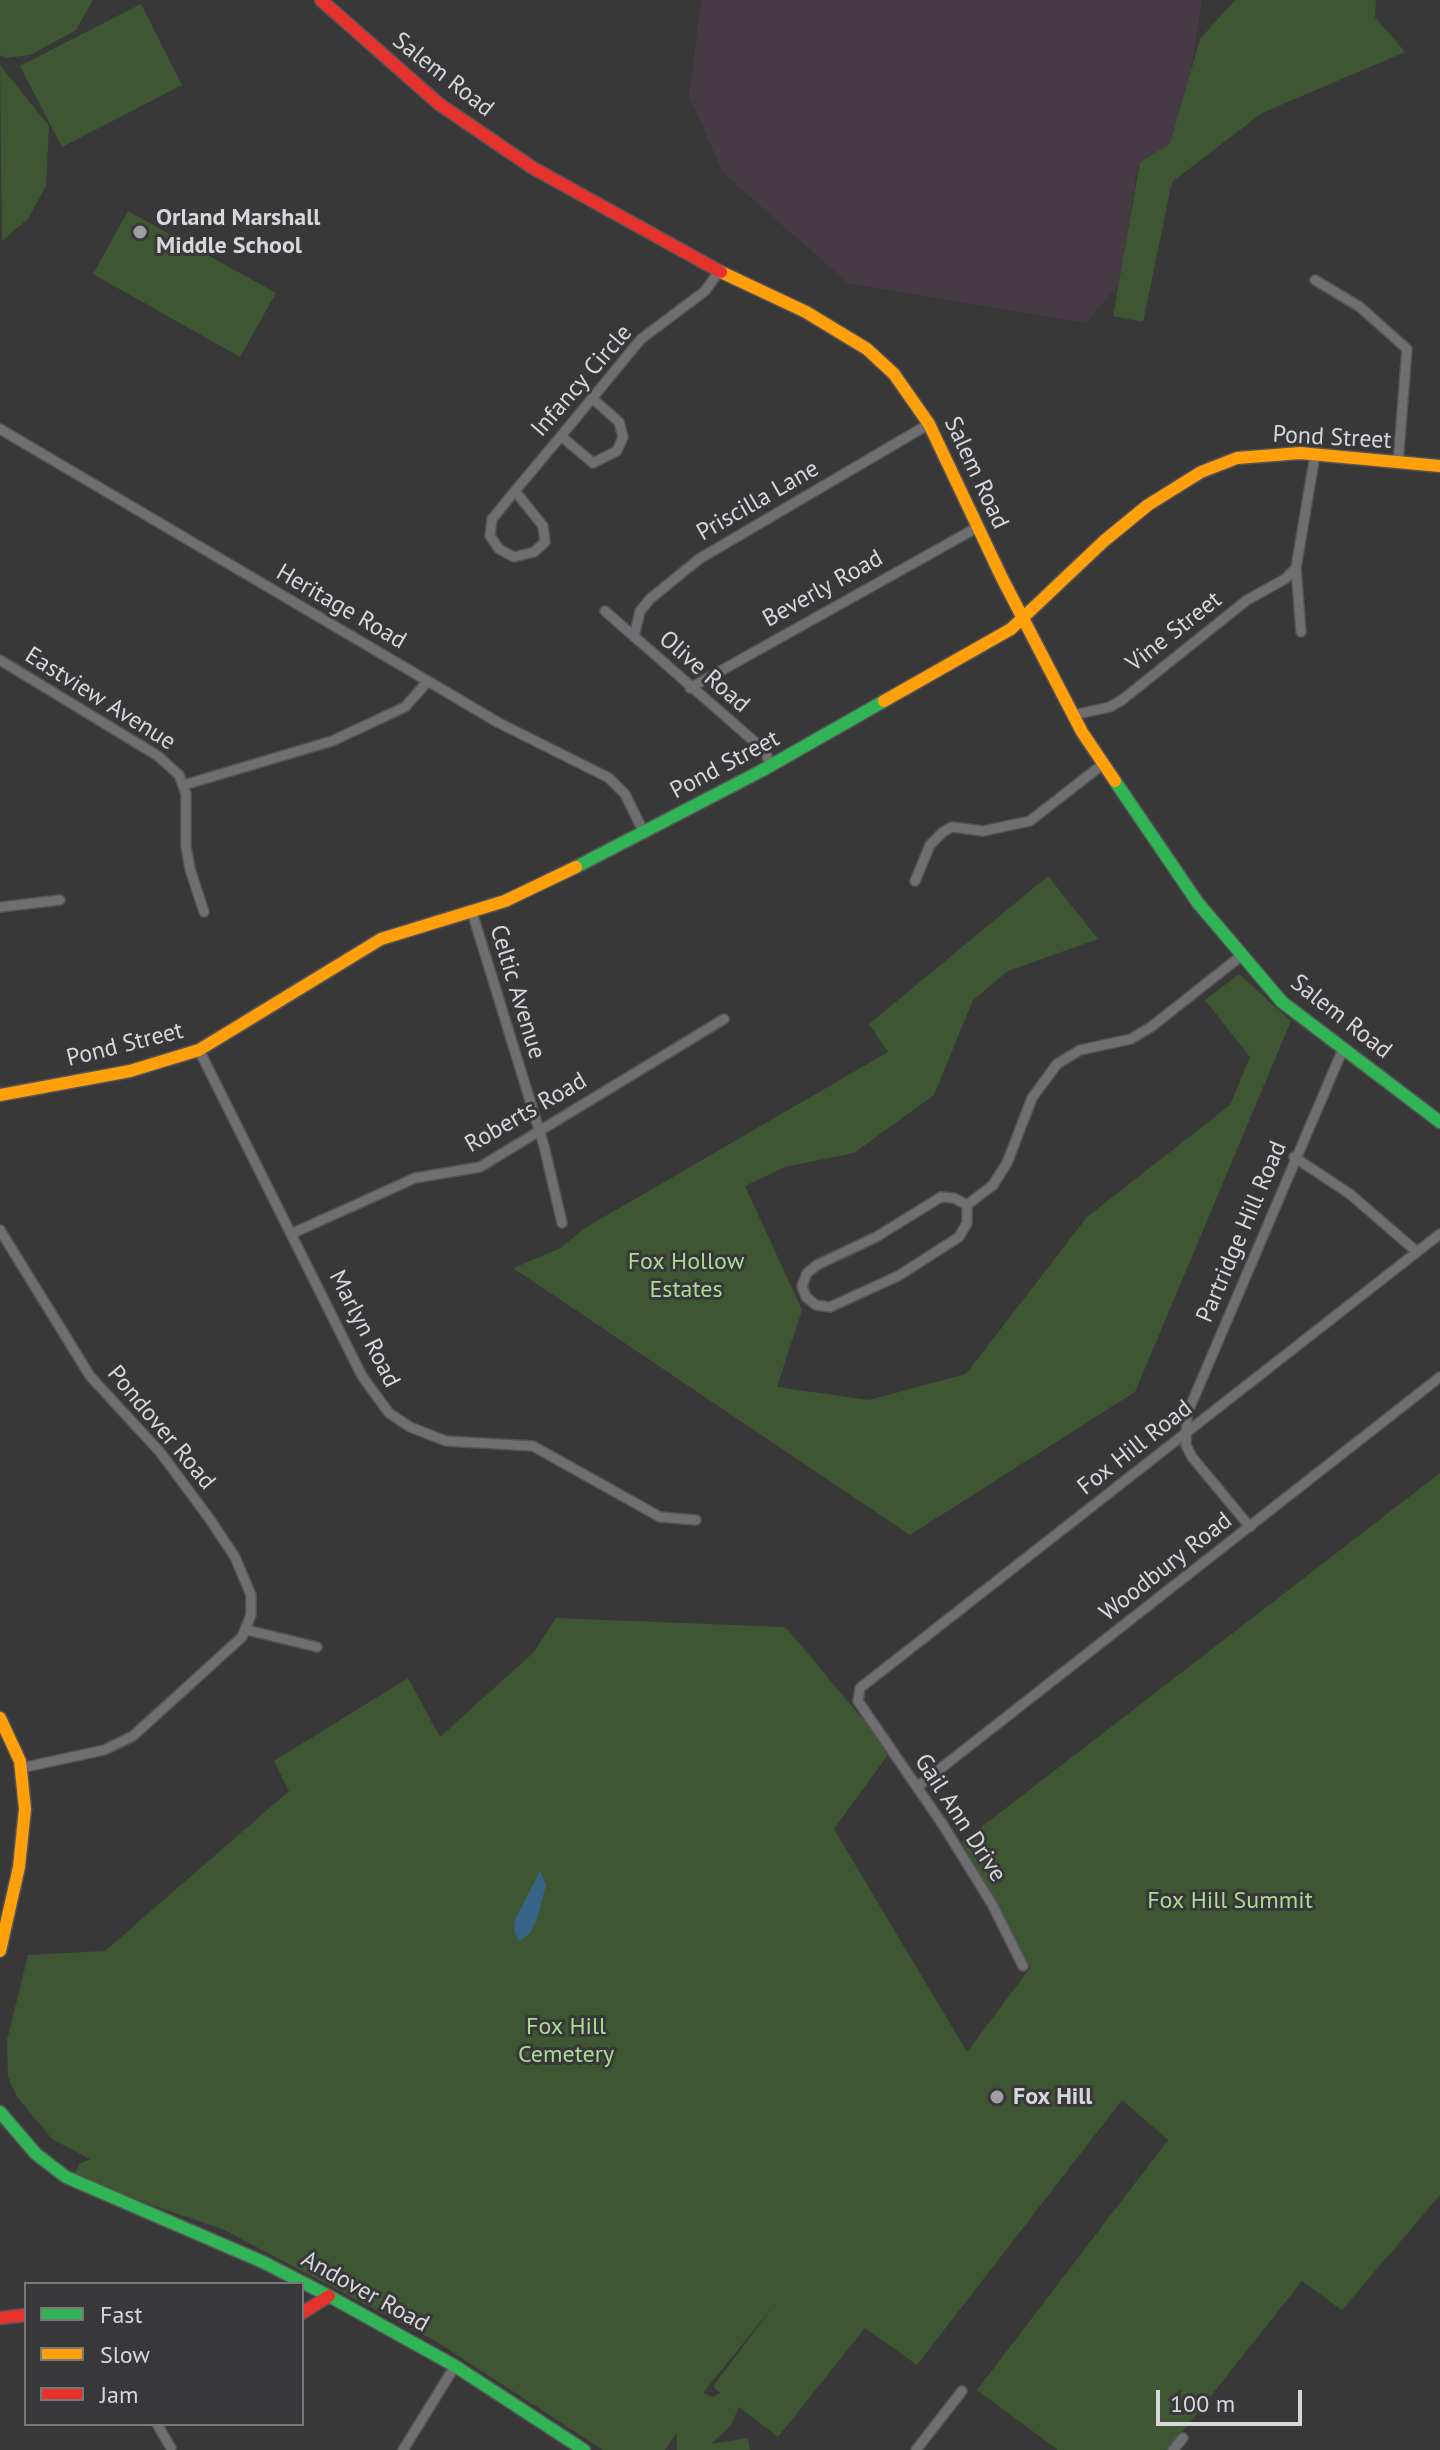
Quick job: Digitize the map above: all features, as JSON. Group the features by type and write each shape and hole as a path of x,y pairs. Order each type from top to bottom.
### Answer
{"main road":[{"name":"Salem Road","path":"321,0 396,69 480,133 605,212 806,312 867,349 906,388 929,424 1022,618 1073,715 1198,903 1282,1002 1440,1122"},
{"name":"Pond Street","path":"0,1095 130,1071 199,1050 381,939 472,912 539,886 644,833 931,677 1011,629 1104,541 1184,480 1237,458 1315,455 1440,466"},
{"path":"0,1718 21,1768 25,1809 23,1841 0,1951"},
{"name":"Andover Road","path":"0,2112 36,2154 66,2177 110,2199 263,2262 302,2282"},
{"name":"Andover Road","path":"304,2283 455,2366 584,2450"},
{"path":"304,2312 329,2296"},
{"path":"0,2318 24,2315"}],"street":[{"name":"Infancy Circle","path":"515,491 543,526 545,542 534,552 514,557 499,549 490,536 492,519 515,491 561,436 641,339 705,291 720,270"},
{"path":"1315,280 1360,307 1407,349 1398,463"},
{"path":"561,436 593,463 617,451 623,437 619,422 592,398"},
{"name":"Priscilla Lane","path":"634,637 640,611 699,559 929,424"},
{"name":"Heritage Road","path":"0,429 499,723 609,778 625,794 644,833"},
{"path":"1301,632 1296,568 1315,455"},
{"name":"Beverly Road","path":"690,688 978,527"},
{"name":"Vine Street","path":"1073,715 1122,700 1237,607 1285,579 1296,568"},
{"name":"Olive Road","path":"605,611 764,750 771,765"},
{"name":"Eastview Avenue","path":"0,660 158,756 184,785 186,846 204,912"},
{"path":"184,785 332,741 405,707 428,681"},
{"path":"915,881 930,845 943,832 952,827 983,831 1030,821 1103,764"},
{"path":"0,907 60,900"},
{"name":"Celtic Avenue","path":"472,912 539,1132 562,1223"},
{"path":"967,1205 954,1198 941,1197 876,1237 817,1265 807,1273 802,1286 806,1297 816,1305 830,1307 898,1276 959,1237 967,1223 967,1205 999,1176 1032,1098 1057,1064 1080,1050 1131,1039 1151,1027 1241,956"},
{"name":"Roberts Road","path":"293,1233 415,1178 480,1167 724,1019"},
{"name":"Partridge Hill Road","path":"1185,1433 1187,1414 1294,1157 1343,1049"},
{"name":"Marlyn Road","path":"199,1050 362,1376 382,1407 396,1419 446,1441 533,1446 660,1517 696,1520"},
{"path":"1294,1157 1350,1194 1417,1252"},
{"name":"Pondover Road","path":"0,1230 90,1376 167,1460 235,1557 251,1595 247,1630"},
{"name":"Fox Hill Road","path":"858,1695 860,1688 1440,1234"},
{"name":"Woodbury Road","path":"917,1787 1440,1377"},
{"path":"1185,1433 1186,1445 1199,1467 1250,1527"},
{"path":"21,1768 104,1750 126,1740 218,1662 247,1630 317,1647"},
{"name":"Gail Ann Drive","path":"858,1695 992,1904 1023,1966"},
{"path":"403,2450 455,2366"},
{"path":"916,2450 962,2391"},
{"path":"158,2426 171,2448"},
{"path":"1173,2450 1183,2438"}],"shaded area":[{"path":"701,0 1202,0 1177,161 1138,165 1119,284 1086,323 848,283 723,173 689,96"}],"green space":[{"path":"0,0 93,0 76,30 30,55 6,58 0,55"},
{"path":"1235,0 1376,0 1375,17 1405,52 1262,113 1172,182 1143,322 1113,316 1140,162 1170,144 1200,39"},
{"path":"141,4 182,85 62,147 20,66"},
{"path":"0,65 49,126 46,186 28,219 2,241"},
{"path":"128,211 276,293 240,357 93,274"},
{"name":"Fox Hollow Estates","path":"1048,876 1098,939 1008,971 973,1000 934,1095 854,1153 785,1167 745,1186 802,1310 777,1387 869,1400 966,1374 1087,1217 1230,1105 1250,1057 1205,1000 1239,974 1291,1021 1135,1392 910,1535 513,1268 559,1249 585,1228 888,1052 869,1024"},
{"path":"1440,1473 1440,2195 1342,2310 1302,2281 1168,2450 1058,2450 977,2390 1168,2140 1122,2100 917,2365 865,2328 778,2437 739,2407 731,2425 711,2444 748,2438 750,2450 677,2450 677,2432 665,2450 603,2450 437,2342 222,2229 111,2191 75,2173 79,2164 90,2159 52,2139 17,2097 8,2077 7,2040 28,1955 105,1951 289,1791 274,1761 408,1678 440,1737 534,1652 556,1618 784,1627 788,1630 890,1752 834,1829 967,2052 1030,1968 962,1842","holes":["776,2303 713,2386 720,2393 713,2397 703,2393"]}],"water":[{"path":"540,1871 546,1885 537,1919 530,1933 520,1941 515,1934 514,1922"}],"traffic: fast":[{"path":"576,867 761,771 884,701"},
{"path":"1115,781 1198,903 1282,1002 1440,1122"},
{"path":"0,2112 36,2154 66,2177 263,2262 302,2282"},
{"path":"304,2283 455,2366 584,2450"}],"traffic: slow":[{"path":"721,272 806,312 867,349 894,374 929,424 1002,578 1082,732 1115,781"},
{"path":"884,701 1011,629 1104,541 1148,505 1201,472 1237,458 1300,453 1440,466"},
{"path":"0,1095 130,1071 199,1050 381,939 505,901 576,867"},
{"path":"0,1718 20,1761 25,1809 19,1867 0,1951"}],"traffic: jam":[{"path":"321,0 439,104 533,168 721,272"},
{"path":"304,2312 329,2296"},
{"path":"0,2318 24,2315"}],"place":[{"name":"Orland Marshall Middle School","path":"140,232"},
{"name":"Fox Hill","path":"997,2097"}],"park label":[{"name":"Fox Hill Summit","path":"1230,1901"},
{"name":"Fox Hill Cemetery","path":"566,2041"}]}
